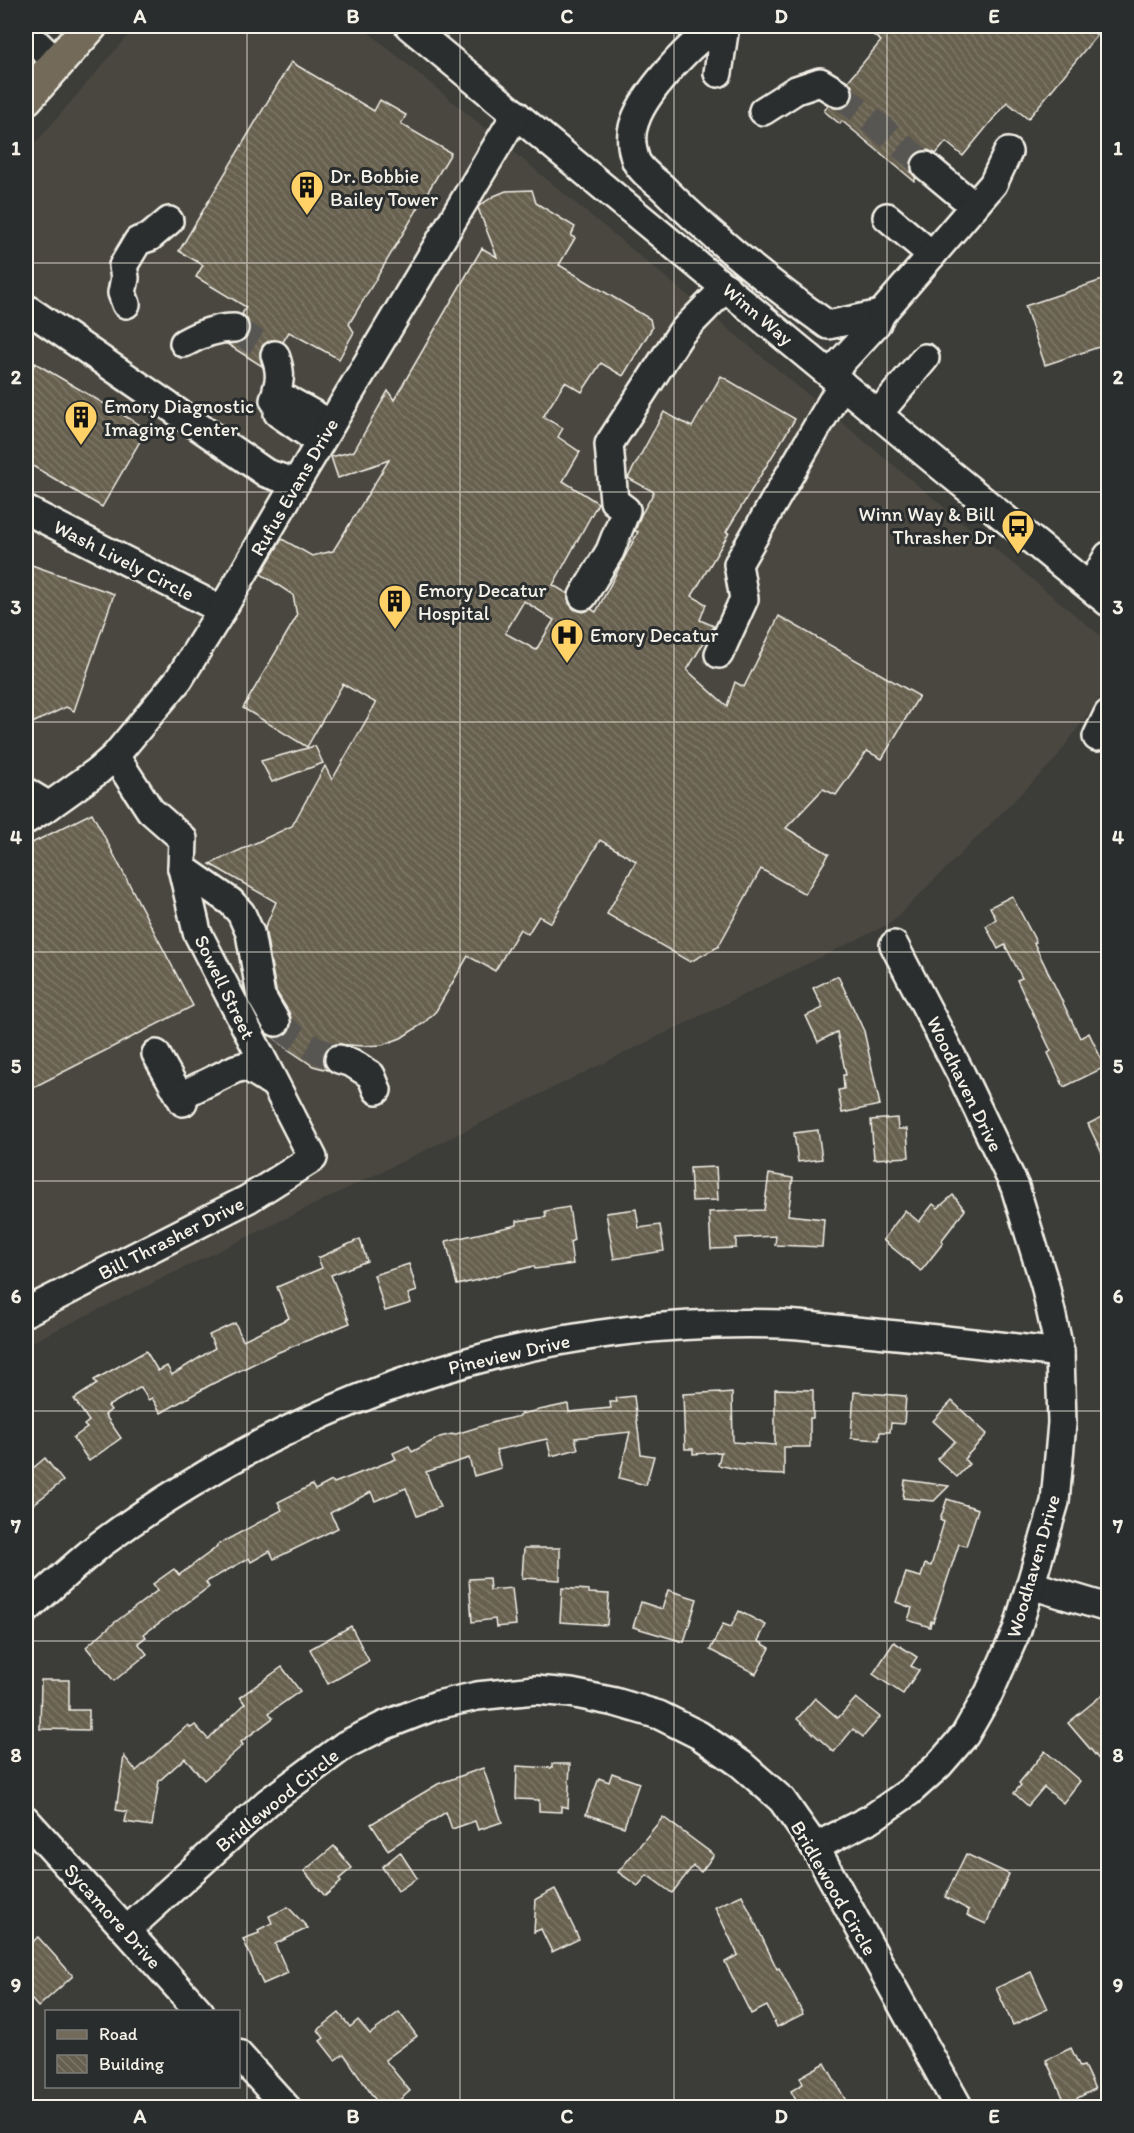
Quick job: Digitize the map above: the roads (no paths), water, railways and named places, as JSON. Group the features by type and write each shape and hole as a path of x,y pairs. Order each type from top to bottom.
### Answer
{"main road":[{"path":"26,97 90,26"}],"street":[{"name":"Winn Way","path":"409,26 1099,594"},
{"path":"719,26 705,33 674,64 648,98 635,121 631,145 637,164 674,200 778,290 828,325 881,314"},
{"path":"718,73 725,26"},
{"path":"26,33 57,63"},
{"path":"763,111 796,90 820,82 838,93"},
{"name":"Rufus Evans Drive","path":"26,820 50,806 116,756 179,679 516,114"},
{"path":"719,654 744,599 738,564 836,379 877,323 881,314 993,184 1008,152"},
{"path":"926,166 975,206"},
{"path":"887,217 932,255"},
{"path":"126,304 122,293 125,278 123,266 138,241 160,229"},
{"path":"583,596 610,551 626,510 614,501 609,444 681,333 726,287"},
{"path":"26,308 266,473 296,483"},
{"path":"184,343 220,328 234,328"},
{"path":"274,400 280,380 280,369 275,355"},
{"path":"878,414 925,358"},
{"name":"Wash Lively Circle","path":"26,510 222,610"},
{"path":"1099,594 1108,556"},
{"name":"Sowell Street","path":"116,756 150,810 183,839 182,868 197,932 312,1158"},
{"path":"26,792 50,806"},
{"path":"182,868 231,902 241,913 250,933 261,996 276,1022"},
{"name":"Woodhaven Drive","path":"815,1847 872,1818 909,1792 939,1766 965,1735 989,1693 1017,1630 1031,1586 1055,1502 1062,1423 1060,1353 1045,1285 1015,1187 961,1074 894,945"},
{"path":"178,1093 236,1050 240,1044 241,1020"},
{"path":"156,1054 178,1093"},
{"path":"339,1059 352,1063 371,1075 377,1090"},
{"path":"178,1093 246,1066 273,1083"},
{"name":"Bill Thrasher Drive","path":"26,1312 248,1199 312,1158"},
{"name":"Pineview Drive","path":"26,1610 102,1544 228,1460 303,1422 392,1385 479,1358 595,1335 682,1326 783,1324 1060,1353"},
{"path":"1031,1586 1108,1608"},
{"name":"Bridlewood Circle","path":"127,1930 268,1802 345,1745 383,1726 436,1705 477,1696 535,1690 571,1693 615,1702 658,1715 699,1735 741,1764 782,1800 815,1847 959,2108"},
{"name":"Sycamore Drive","path":"26,1820 198,2010"},
{"path":"240,2056 287,2108"}],"tunnel":[{"path":"838,93 926,166"},
{"path":"234,328 275,355"},
{"path":"276,1022 305,1044 339,1059"}],"place":[{"name":"Dr. Bobbie Bailey Tower","path":"307,216"},
{"name":"Emory Diagnostic Imaging Center","path":"81,446"},
{"name":"Winn Way & Bill Thrasher Dr","path":"1018,555"},
{"name":"Emory Decatur Hospital","path":"395,630"},
{"name":"Emory Decatur","path":"567,664"}]}
